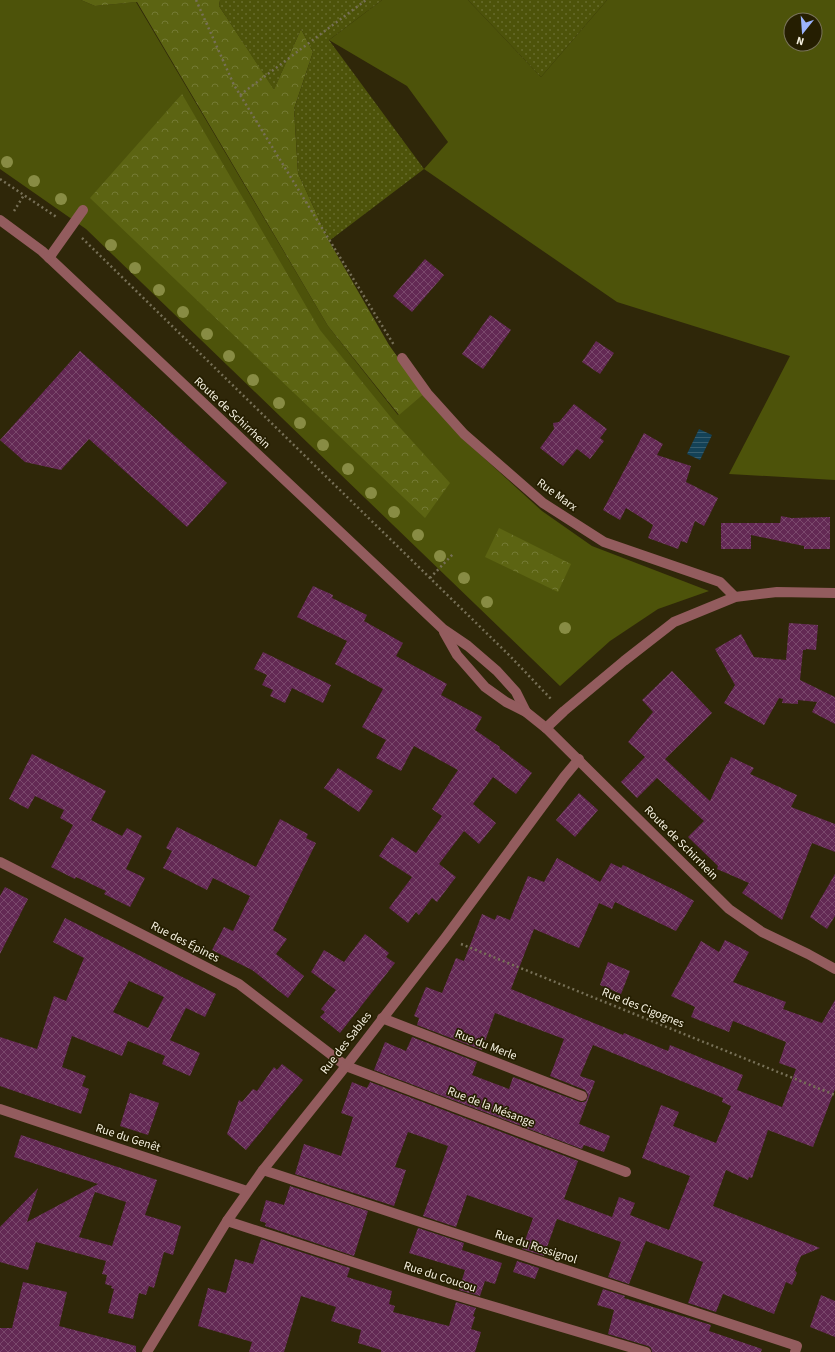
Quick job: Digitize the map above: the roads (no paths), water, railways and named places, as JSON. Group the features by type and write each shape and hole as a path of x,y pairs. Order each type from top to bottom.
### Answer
{"street":[{"path":"49,258 83,210"},
{"name":"Route de Schirrhein","path":"0,220 42,251 443,629 468,646 497,671 516,692 526,712"},
{"name":"Rue Marx","path":"402,358 427,392 464,434 543,503 604,542 720,582 735,598"},
{"path":"546,728 624,661 674,622 735,598 777,592 835,593"},
{"name":"Route de Schirrhein","path":"443,629 457,655 485,687 506,702 526,712 546,728 729,909 762,932 835,969"},
{"name":"Rue des Sables","path":"148,1352 227,1221 247,1191 445,938 579,759"},
{"name":"Rue des Épines","path":"0,862 239,984 346,1066"},
{"name":"Rue du Merle","path":"382,1018 582,1096"},
{"name":"Rue de la Mésange","path":"346,1066 626,1172"},
{"name":"Rue du Genêt","path":"0,1109 247,1191"},
{"name":"Rue du Rossignol","path":"263,1170 797,1346 795,1352"},
{"name":"Rue du Coucou","path":"227,1221 451,1294 646,1352"}],"water":[{"path":"699,429 712,435 700,460 687,454"}]}
